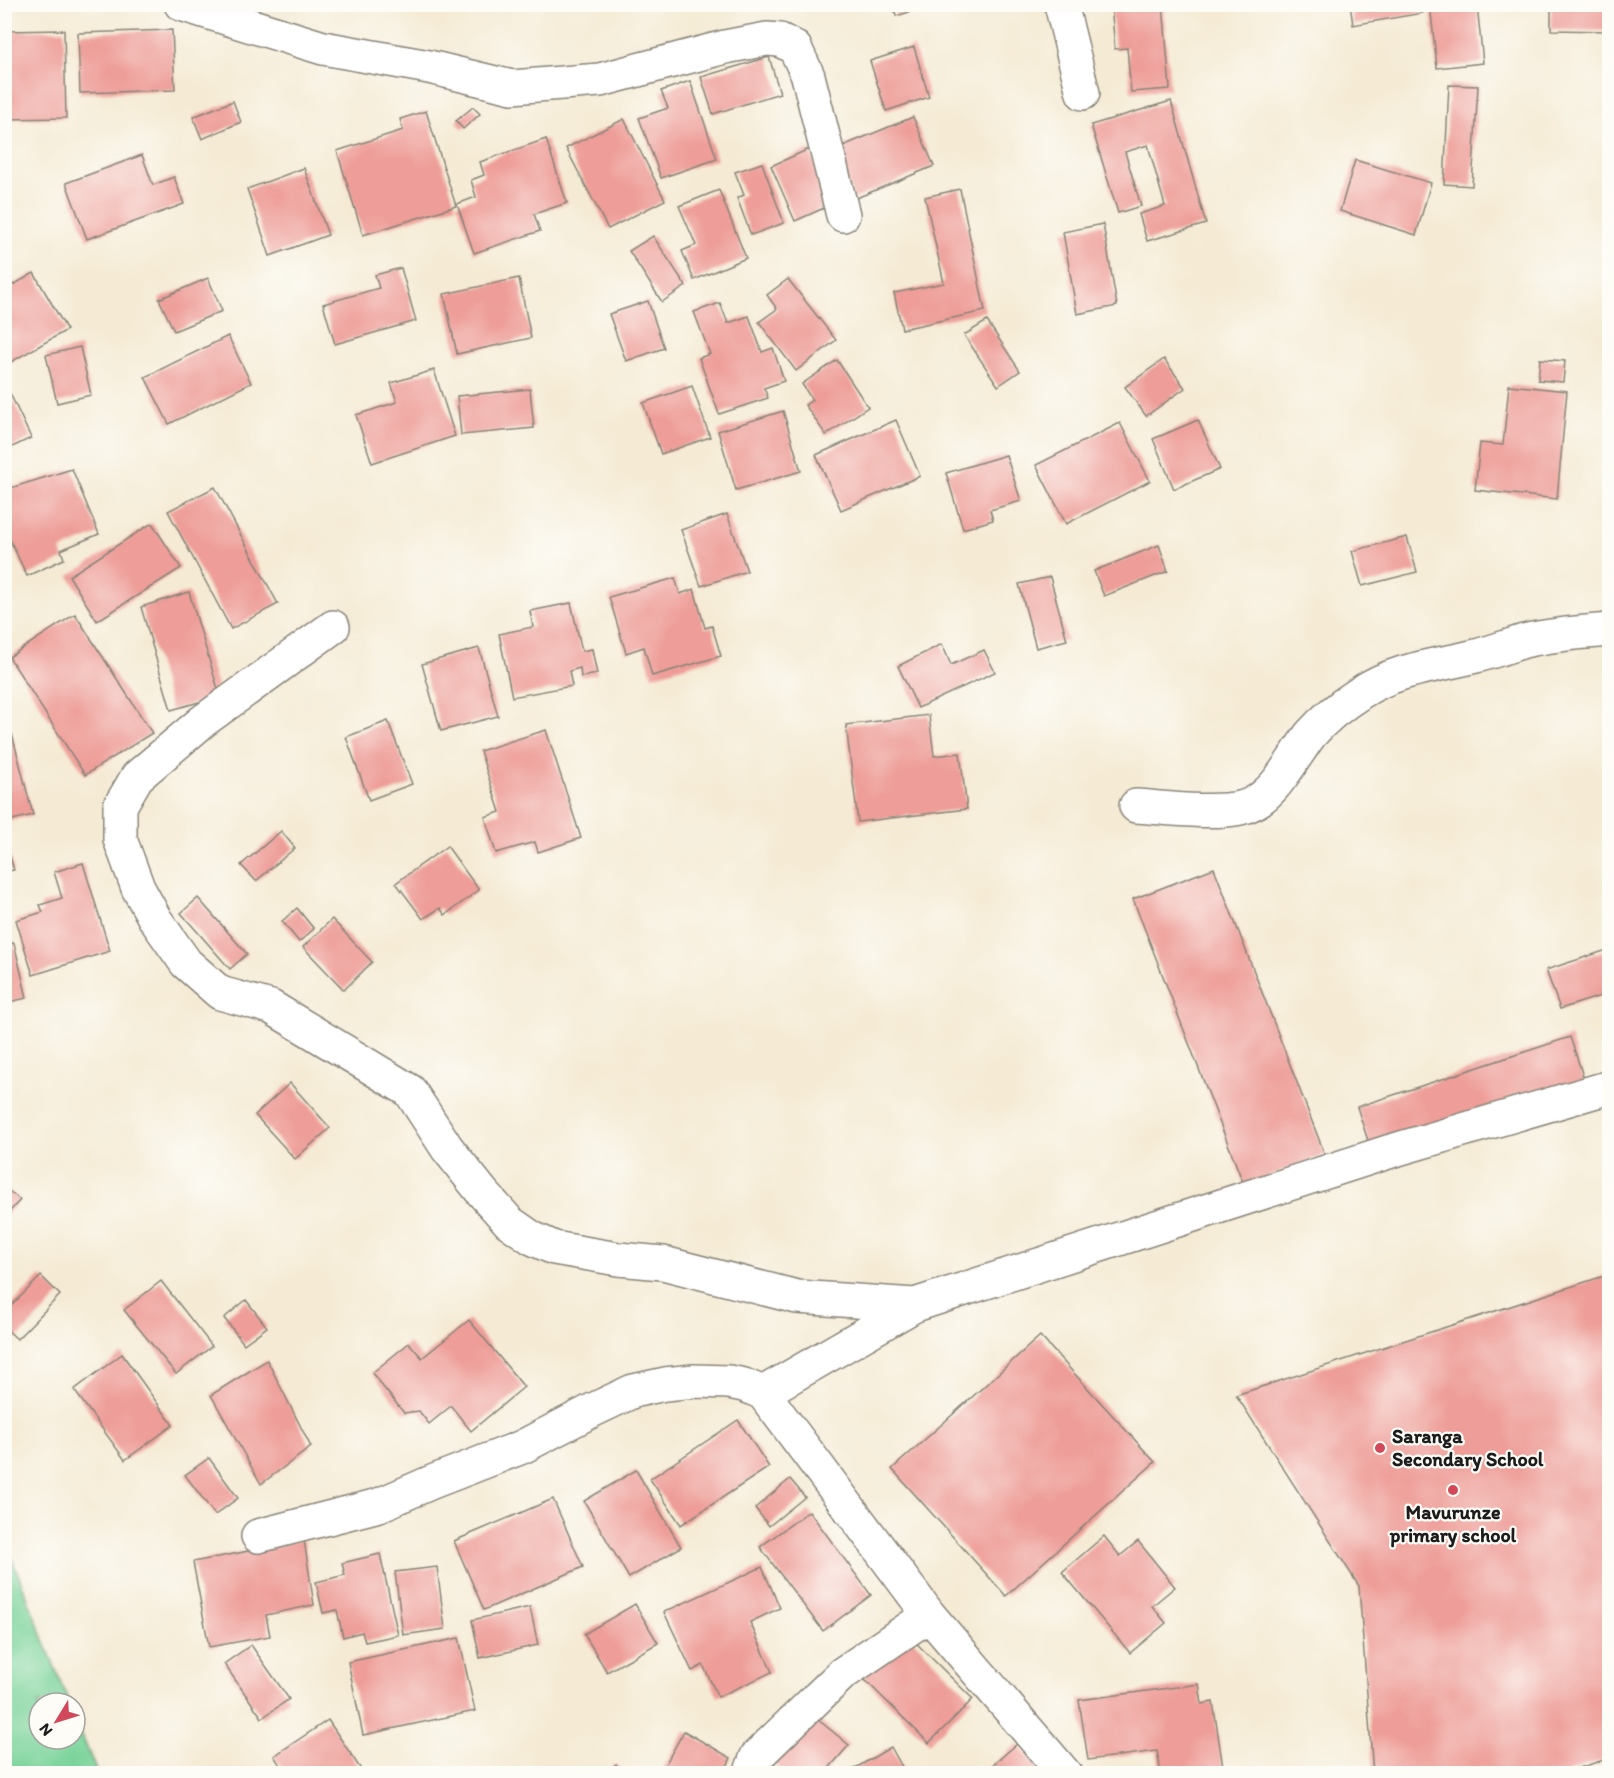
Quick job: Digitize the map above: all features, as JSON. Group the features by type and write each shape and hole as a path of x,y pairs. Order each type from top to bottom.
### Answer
{"street":[{"path":"182,4 323,48 429,68 512,87 600,80 725,47 767,39 780,40 795,48 808,76 843,214"},
{"path":"1061,4 1083,93"},
{"path":"333,627 195,728 137,777 120,806 120,839 138,888 154,919 186,963 220,993 271,1007 410,1090 447,1148 482,1192 509,1222 532,1238 554,1248 618,1259 663,1263 797,1297 915,1305"},
{"path":"1136,806 1212,810 1241,808 1264,796 1288,770 1299,751 1321,725 1360,693 1374,685 1416,668 1477,656 1526,641 1610,630"},
{"path":"763,1393 915,1305 1391,1151 1610,1087"},
{"path":"258,1536 379,1505 522,1447 633,1391 694,1381 744,1384 763,1393 929,1615 1065,1773"},
{"path":"750,1773 758,1756 842,1674 929,1615"}],"green space":[{"path":"4,1539 64,1691 27,1691 27,1751 87,1751 87,1748 97,1773 5,1773"}],"building":[{"path":"893,4 933,4 933,5 896,16"},
{"path":"1111,4 1163,4 1170,89 1131,92 1127,48 1115,49"},
{"path":"1350,4 1422,4 1423,13 1353,25"},
{"path":"1430,4 1477,4 1483,63 1437,68"},
{"path":"1551,4 1610,4 1610,31 1551,30"},
{"path":"64,30 66,118 4,119 4,31"},
{"path":"172,30 175,90 80,93 78,33"},
{"path":"914,47 929,97 886,111 870,61"},
{"path":"769,57 780,93 713,114 701,77"},
{"path":"690,81 717,159 661,178 639,118 668,108 661,91"},
{"path":"1449,85 1478,86 1472,186 1444,184"},
{"path":"233,101 241,122 202,139 193,117"},
{"path":"1171,101 1206,224 1147,241 1139,214 1165,206 1148,145 1125,152 1141,206 1118,213 1091,125"},
{"path":"473,107 480,114 463,129 456,121"},
{"path":"426,111 456,206 363,235 337,151 403,130 400,119"},
{"path":"913,117 934,166 854,199 833,150"},
{"path":"624,119 665,200 608,229 566,148"},
{"path":"546,139 567,203 534,214 540,231 474,253 457,204 476,197 471,180 484,175 480,162"},
{"path":"809,149 833,204 795,221 771,166"},
{"path":"142,155 153,185 174,177 184,204 87,239 66,183"},
{"path":"1355,160 1431,183 1416,235 1340,211"},
{"path":"762,163 784,223 751,235 737,198 744,195 735,172"},
{"path":"304,168 328,235 270,256 247,189"},
{"path":"960,189 985,311 902,329 894,293 944,283 925,197"},
{"path":"719,190 746,258 694,280 682,251 696,245 679,206"},
{"path":"1103,224 1117,306 1077,314 1063,232"},
{"path":"653,236 686,286 662,302 629,251"},
{"path":"401,268 416,321 335,344 323,304 379,288 375,275"},
{"path":"34,273 67,330 4,366 4,290"},
{"path":"208,278 222,311 174,331 159,299"},
{"path":"519,278 531,338 457,354 444,294"},
{"path":"788,279 836,340 796,371 759,322 777,309 767,295"},
{"path":"648,301 664,348 626,361 609,314"},
{"path":"720,303 728,323 749,316 762,352 773,348 784,381 764,388 768,398 719,414 699,358 710,354 694,312"},
{"path":"987,321 1020,371 998,386 964,335"},
{"path":"228,336 251,383 169,424 145,377"},
{"path":"80,347 91,395 57,403 46,355"},
{"path":"1164,359 1185,388 1146,416 1125,387"},
{"path":"1540,359 1565,361 1563,382 1538,380"},
{"path":"837,360 868,407 826,435 805,405 812,400 802,384"},
{"path":"434,370 455,436 372,463 356,415 397,402 391,383"},
{"path":"1509,385 1567,391 1557,499 1475,490 1480,443 1503,445"},
{"path":"692,386 710,437 661,454 643,403"},
{"path":"7,387 31,438 4,451 4,388"},
{"path":"530,389 534,428 461,435 457,396"},
{"path":"783,411 801,471 736,490 718,431"},
{"path":"896,420 920,476 841,510 816,455"},
{"path":"1198,420 1220,469 1174,489 1153,439"},
{"path":"1120,423 1150,481 1066,524 1036,465"},
{"path":"1006,455 1021,501 990,510 993,520 963,529 946,473"},
{"path":"72,469 99,534 61,550 64,559 27,576 4,527 4,490"},
{"path":"215,487 278,604 231,629 168,511"},
{"path":"727,514 747,571 701,586 681,530"},
{"path":"152,523 181,568 97,621 69,576"},
{"path":"1407,537 1417,572 1362,586 1352,551"},
{"path":"1159,545 1168,571 1104,596 1094,571"},
{"path":"1050,577 1067,640 1036,648 1019,584"},
{"path":"675,578 680,594 694,589 705,628 712,626 721,656 652,676 644,647 626,653 609,597"},
{"path":"189,592 220,696 171,710 141,607"},
{"path":"571,603 582,651 592,649 597,674 581,677 580,668 569,671 572,686 512,697 499,634 533,627 530,611"},
{"path":"75,614 152,733 85,775 9,657"},
{"path":"942,644 951,665 984,650 995,672 918,708 898,666"},
{"path":"479,648 498,716 441,731 422,664"},
{"path":"929,715 934,756 960,753 967,809 858,822 846,725"},
{"path":"388,721 412,784 369,800 346,737"},
{"path":"546,730 581,838 538,852 535,842 496,853 485,817 500,812 480,751"},
{"path":"12,734 33,815 4,822 4,736"},
{"path":"281,831 295,848 256,881 241,865"},
{"path":"4,836 14,870 4,872"},
{"path":"447,846 479,890 445,915 440,908 423,919 396,883"},
{"path":"83,863 110,951 33,975 16,920 43,912 40,905 62,898 54,872"},
{"path":"1214,868 1325,1155 1244,1185 1133,899"},
{"path":"198,898 247,954 230,969 181,913"},
{"path":"297,908 314,929 299,942 282,921"},
{"path":"332,919 372,962 344,990 303,947"},
{"path":"14,943 27,998 4,1003 4,945"},
{"path":"1610,949 1610,993 1560,1009 1546,970"},
{"path":"1570,1037 1586,1085 1373,1156 1357,1107"},
{"path":"290,1083 330,1128 295,1159 255,1115"},
{"path":"4,1187 20,1200 4,1218"},
{"name":"Mavurunze primary school","path":"1610,1274 1610,1758 1560,1774 1373,1774 1359,1586 1236,1395"},
{"path":"41,1276 60,1295 17,1339 4,1327 4,1313"},
{"path":"161,1281 212,1346 176,1374 124,1310"},
{"path":"246,1300 267,1327 244,1344 224,1318"},
{"path":"469,1320 524,1387 471,1431 451,1406 429,1424 419,1411 404,1413 372,1373 409,1343 422,1358"},
{"path":"1040,1336 1155,1462 1006,1596 892,1469"},
{"path":"122,1354 173,1425 125,1460 74,1390"},
{"path":"267,1360 311,1447 261,1484 211,1395"},
{"path":"738,1420 769,1467 681,1525 650,1479"},
{"path":"209,1458 238,1498 215,1515 185,1475"},
{"path":"636,1470 681,1547 629,1578 584,1501"},
{"path":"790,1479 805,1497 769,1526 755,1508"},
{"path":"553,1499 583,1567 484,1610 454,1541"},
{"path":"809,1511 871,1595 823,1631 760,1547"},
{"path":"1104,1536 1120,1556 1138,1541 1175,1587 1152,1606 1166,1623 1130,1653 1062,1572"},
{"path":"304,1540 314,1605 266,1615 270,1636 209,1647 193,1562"},
{"path":"380,1554 398,1635 365,1642 362,1632 343,1637 337,1610 323,1613 316,1582 345,1575 342,1563"},
{"path":"437,1567 445,1629 403,1635 395,1572"},
{"path":"762,1567 780,1608 750,1622 772,1672 718,1697 703,1665 692,1671 664,1612"},
{"path":"635,1604 658,1643 607,1672 584,1634"},
{"path":"530,1607 538,1645 480,1658 472,1620"},
{"path":"907,1634 973,1699 929,1743 863,1678"},
{"path":"459,1638 475,1711 363,1735 348,1662"},
{"path":"251,1645 289,1699 262,1718 224,1664"},
{"path":"1199,1684 1202,1704 1213,1702 1224,1774 1161,1774 1157,1751 1088,1760 1079,1700"},
{"path":"810,1713 849,1745 824,1774 786,1774 769,1760"},
{"path":"328,1720 364,1774 286,1774 274,1756"},
{"path":"684,1731 731,1758 723,1774 660,1774"},
{"path":"1017,1744 1043,1774 982,1774"},
{"path":"891,1747 906,1774 846,1774 859,1766"},
{"path":"616,1764 624,1774 604,1774"}],"place":[{"name":"Saranga Secondary School","path":"1380,1448"},
{"name":"Mavurunze primary school","path":"1453,1490"}]}
